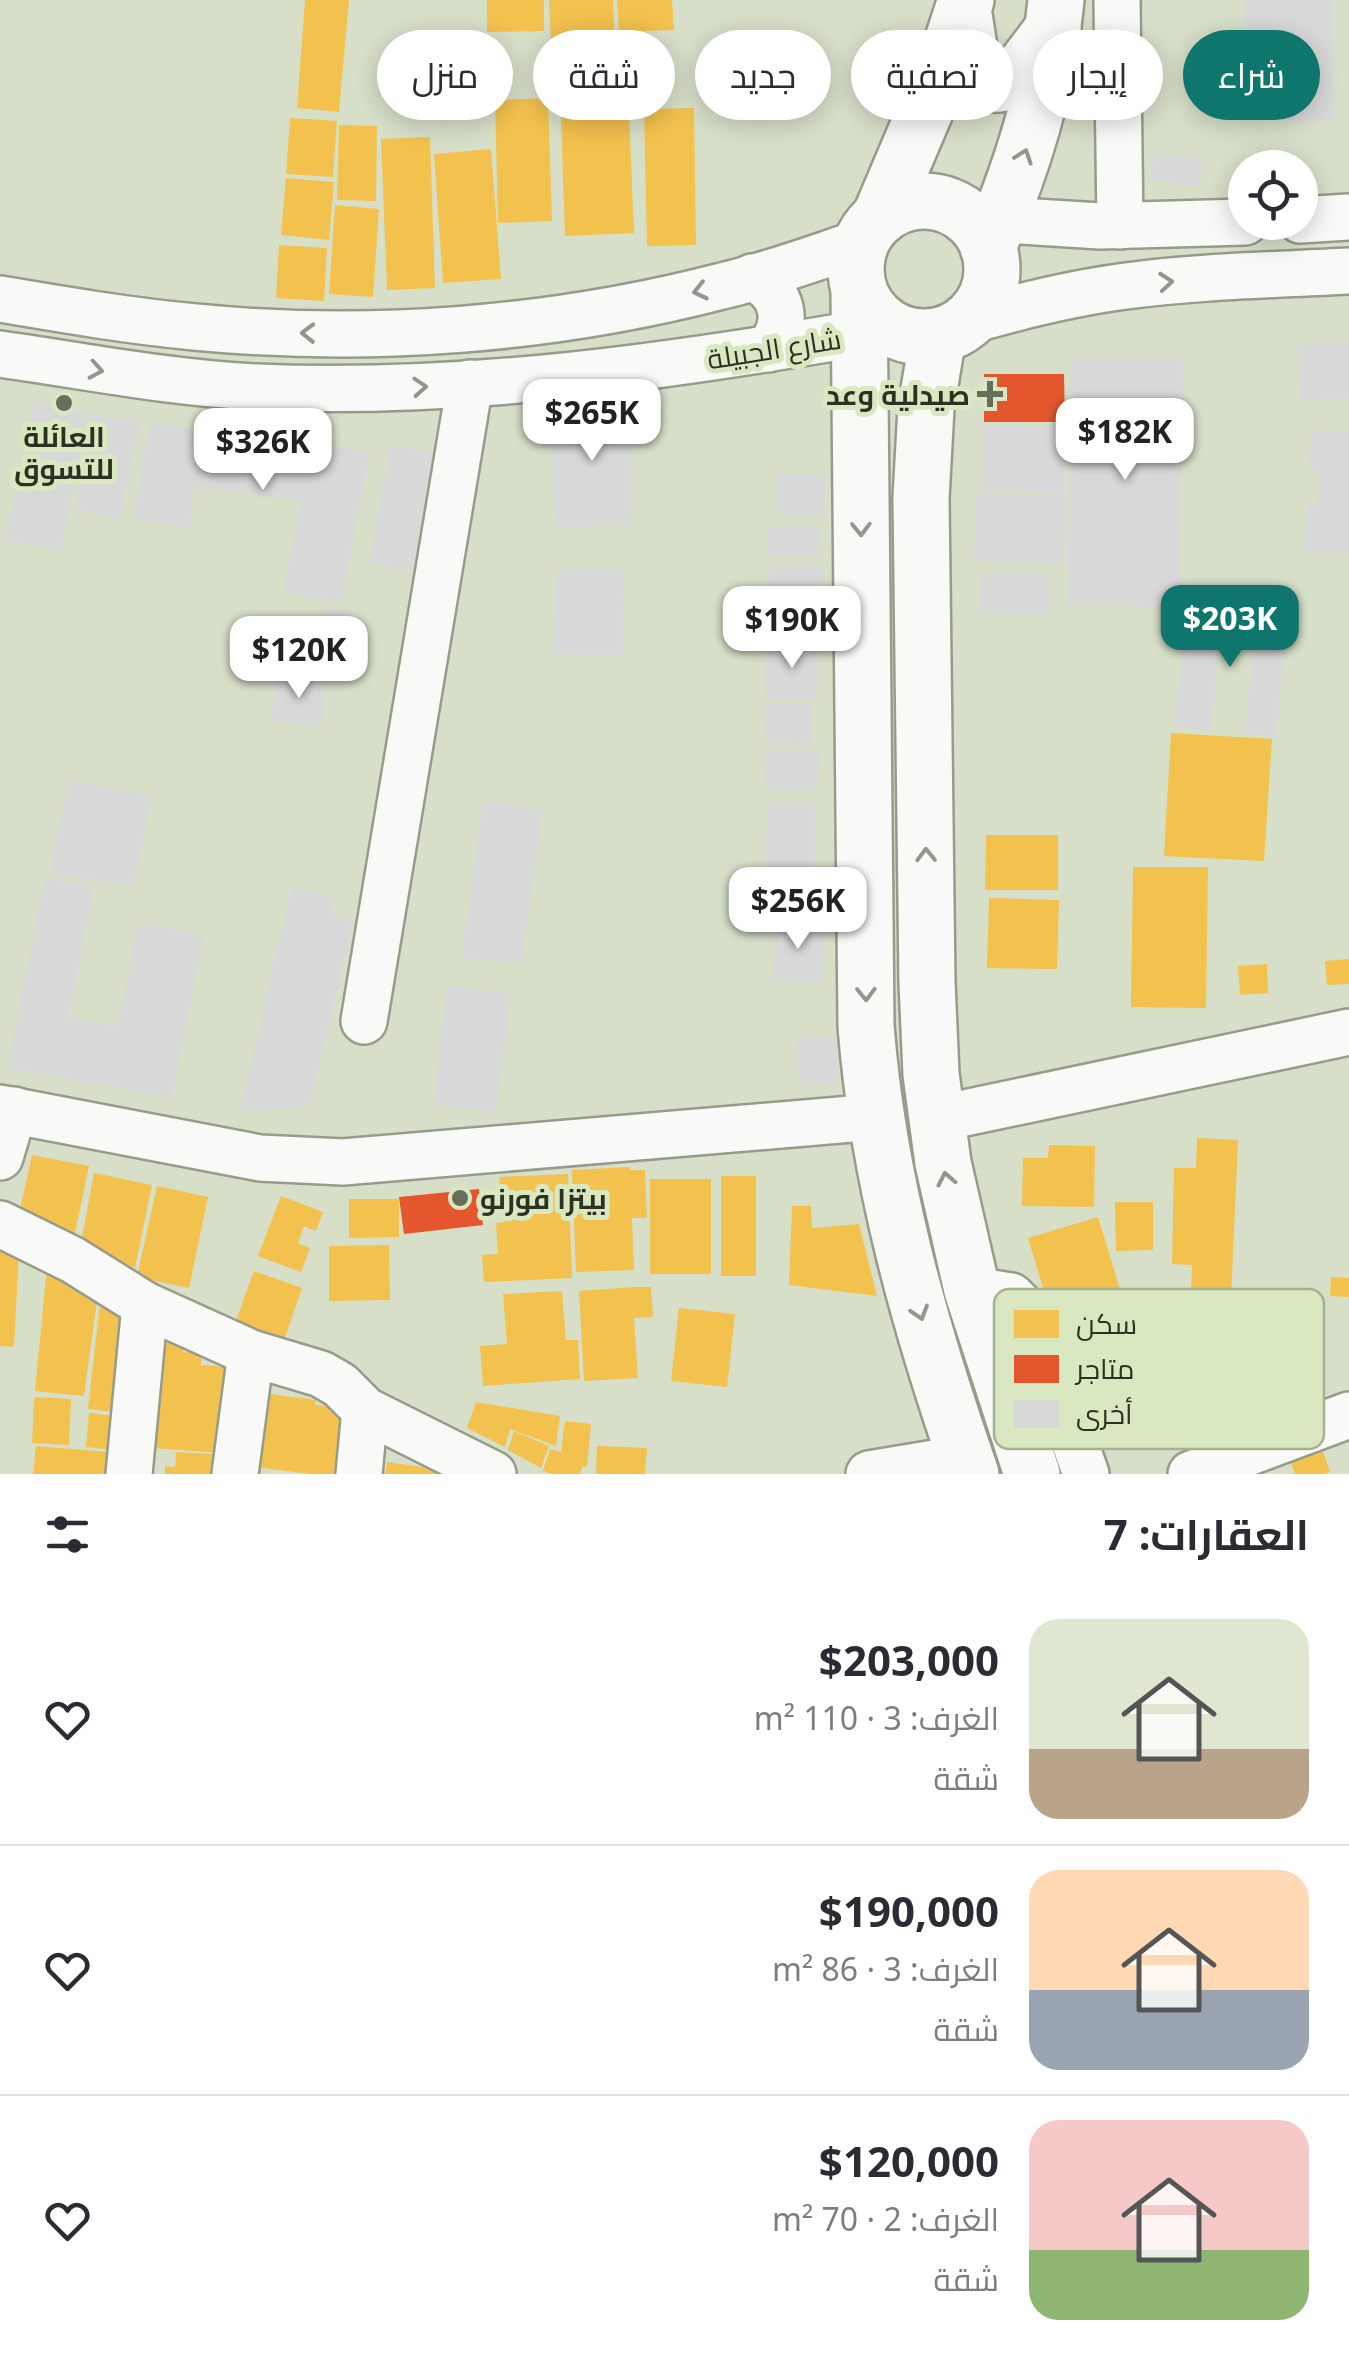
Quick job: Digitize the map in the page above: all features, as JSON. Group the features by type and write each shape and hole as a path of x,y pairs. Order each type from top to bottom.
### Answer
{"main road":[{"path":"964,5 976,72 982,80 1002,85 1018,75 1055,14"},
{"path":"964,5 944,64 860,444 866,1026 892,1210 968,1466"},
{"path":"894,296 987,294 992,262 986,229 1030,136 1045,78 1055,14"},
{"path":"986,229 942,204 909,202 893,208 894,296 931,372 922,445 921,498 931,1074 952,1206 972,1290 994,1357"},
{"path":"860,444 869,426 887,417 897,417 914,426 922,445"},
{"path":"1024,1449 1032,1474"}],"street":[{"path":"1110,226 1117,0"},
{"path":"1318,219 1349,218"},
{"path":"986,229 1228,223"},
{"path":"1100,290 1085,276 1078,260 1079,249 1090,230 1110,226"},
{"path":"0,299 197,328 349,334 500,326 576,316 752,277 894,296 1044,300 1164,282 1349,271"},
{"path":"752,277 764,283 779,303 780,328 768,350"},
{"name":"شارع الجبيلة","path":"0,354 180,381 253,387 397,388 576,374 768,350 894,296"},
{"path":"364,1021 470,383"},
{"path":"936,1120 1349,1032"},
{"path":"0,1157 7,1109 260,1158 342,1162 876,1117"},
{"path":"0,1224 72,1260 145,1305 250,1353 321,1374 340,1385 365,1410 493,1474"},
{"path":"972,1290 994,1293"},
{"path":"130,1474 145,1305"},
{"path":"236,1474 250,1353"},
{"path":"359,1474 365,1410"},
{"path":"1324,1424 1349,1415"},
{"path":"1077,1449 1086,1474"},
{"path":"1191,1474 1258,1449"},
{"path":"869,1474 968,1466"}],"building: سكن":[{"path":"305,0 349,0 339,112 297,108"},
{"path":"487,0 544,0 544,30 487,30"},
{"path":"549,0 613,0 615,30 550,30"},
{"path":"617,0 672,0 674,30 619,30"},
{"path":"513,99 533,99 533,120 549,120 552,221 498,223 495,120 513,120"},
{"path":"675,108 694,108 696,245 647,246 644,120 675,120"},
{"path":"290,118 337,121 333,177 286,174"},
{"path":"561,120 629,120 634,233 565,236"},
{"path":"339,125 377,126 376,201 337,200"},
{"path":"430,137 435,288 387,290 381,139"},
{"path":"491,149 501,279 443,283 434,154"},
{"path":"286,178 334,182 329,240 281,235"},
{"path":"335,205 379,209 373,297 329,294"},
{"path":"279,245 327,248 324,301 276,298"},
{"path":"1171,733 1272,739 1264,861 1164,856"},
{"path":"986,835 1058,835 1058,890 985,890"},
{"path":"1133,867 1208,867 1206,1008 1131,1007"},
{"path":"989,898 1059,900 1057,969 987,968"},
{"path":"1349,959 1349,984 1327,985 1325,961"},
{"path":"1267,964 1268,993 1240,995 1238,966"},
{"path":"1197,1138 1238,1140 1231,1289 1191,1289 1192,1265 1172,1264 1174,1168 1196,1168"},
{"path":"1049,1145 1095,1146 1094,1207 1022,1206 1023,1158 1048,1158"},
{"path":"32,1155 89,1166 74,1238 18,1218"},
{"path":"572,1170 645,1170 647,1218 632,1218 634,1270 576,1272"},
{"path":"94,1173 152,1185 135,1268 81,1243"},
{"path":"568,1174 572,1278 484,1282 482,1255 498,1254 496,1223 504,1222 499,1177"},
{"path":"721,1176 756,1176 756,1276 721,1276"},
{"path":"650,1179 711,1179 711,1274 650,1274"},
{"path":"157,1186 208,1197 189,1288 137,1277"},
{"path":"281,1196 323,1212 316,1231 304,1226 298,1243 310,1248 301,1272 258,1256"},
{"path":"349,1199 399,1199 399,1237 349,1238"},
{"path":"1115,1202 1153,1202 1153,1250 1116,1251"},
{"path":"792,1206 811,1206 812,1228 859,1224 877,1296 789,1285"},
{"path":"1098,1217 1120,1289 1043,1289 1028,1238"},
{"path":"389,1245 390,1300 329,1301 329,1246"},
{"path":"0,1250 19,1251 14,1347 0,1346"},
{"path":"47,1267 97,1300 84,1396 35,1391"},
{"path":"254,1271 302,1288 279,1355 233,1329"},
{"path":"1331,1277 1349,1278 1349,1297 1330,1296"},
{"path":"651,1287 653,1317 634,1318 638,1378 584,1381 579,1291"},
{"path":"562,1291 566,1340 578,1340 580,1379 483,1386 480,1346 507,1344 503,1294"},
{"path":"100,1303 135,1320 125,1413 88,1409"},
{"path":"679,1308 735,1314 727,1387 671,1381"},
{"path":"166,1331 165,1343 184,1344 183,1352 202,1353 201,1365 227,1367 221,1453 139,1447"},
{"path":"263,1393 316,1400 315,1405 336,1407 335,1412 356,1415 354,1474 254,1467"},
{"path":"34,1397 71,1399 69,1445 32,1443"},
{"path":"476,1402 560,1416 556,1446 510,1429 505,1447 467,1428"},
{"path":"89,1413 117,1416 113,1450 86,1447"},
{"path":"565,1421 591,1424 587,1467 583,1466 580,1474 543,1471 550,1449 561,1452"},
{"path":"514,1431 549,1446 541,1468 508,1450"},
{"path":"36,1446 120,1453 118,1474 33,1474"},
{"path":"597,1446 647,1448 645,1474 596,1474"},
{"path":"1323,1451 1330,1472 1295,1474 1291,1462"},
{"path":"176,1452 226,1455 225,1474 165,1474 165,1466 175,1467"},
{"path":"387,1462 443,1470 443,1474 385,1474"}],"building: متاجر":[{"path":"984,374 1064,374 1065,422 984,422"},
{"path":"479,1189 483,1225 404,1234 399,1197"}],"building: أخرى":[{"path":"1245,0 1333,0 1334,121 1245,122 1320,120 1320,30 1245,30"},
{"path":"1155,153 1202,159 1199,187 1151,180"},
{"path":"1349,343 1349,399 1299,400 1297,344"},
{"path":"1071,359 1183,360 1180,607 1067,605"},
{"path":"35,400 91,413 60,551 5,540"},
{"path":"629,400 632,525 555,527 551,403"},
{"path":"95,414 140,423 119,519 75,510"},
{"path":"150,422 206,432 312,441 370,452 341,603 283,592 301,501 195,486 189,528 133,519"},
{"path":"983,425 1066,427 1064,493 982,491"},
{"path":"1311,430 1349,432 1349,554 1304,551 1307,504 1317,505 1319,471 1309,470"},
{"path":"391,445 452,457 428,574 368,563"},
{"path":"778,474 825,475 824,516 777,514"},
{"path":"976,493 1066,496 1064,563 974,561"},
{"path":"767,528 819,528 818,557 767,556"},
{"path":"769,566 822,566 821,616 768,616"},
{"path":"555,569 624,569 623,655 554,654"},
{"path":"981,573 1049,574 1049,614 980,614"},
{"path":"326,609 350,612 341,670 318,667"},
{"path":"1186,611 1287,621 1276,737 1245,734 1254,640 1220,636 1211,730 1174,727"},
{"path":"766,643 818,643 817,700 765,699"},
{"path":"277,675 327,681 321,727 271,721"},
{"path":"766,704 811,704 811,744 765,743"},
{"path":"766,749 819,749 818,790 765,790"},
{"path":"68,779 152,796 133,887 50,871"},
{"path":"767,801 815,801 814,897 794,896 793,918 765,918"},
{"path":"483,802 543,810 521,965 462,957"},
{"path":"45,879 94,888 68,1017 118,1026 138,923 204,936 172,1098 7,1067"},
{"path":"292,887 335,897 331,917 353,922 309,1107 239,1111"},
{"path":"776,920 825,923 821,983 772,980"},
{"path":"447,985 511,993 496,1112 433,1105"},
{"path":"838,1036 839,1084 799,1086 797,1038"}],"place":[{"name":"صيدلية وعد","path":"990,394"},
{"name":"العائلة للتسوق","path":"64,403"},
{"name":"بيتزا فورنو","path":"460,1198"}]}
